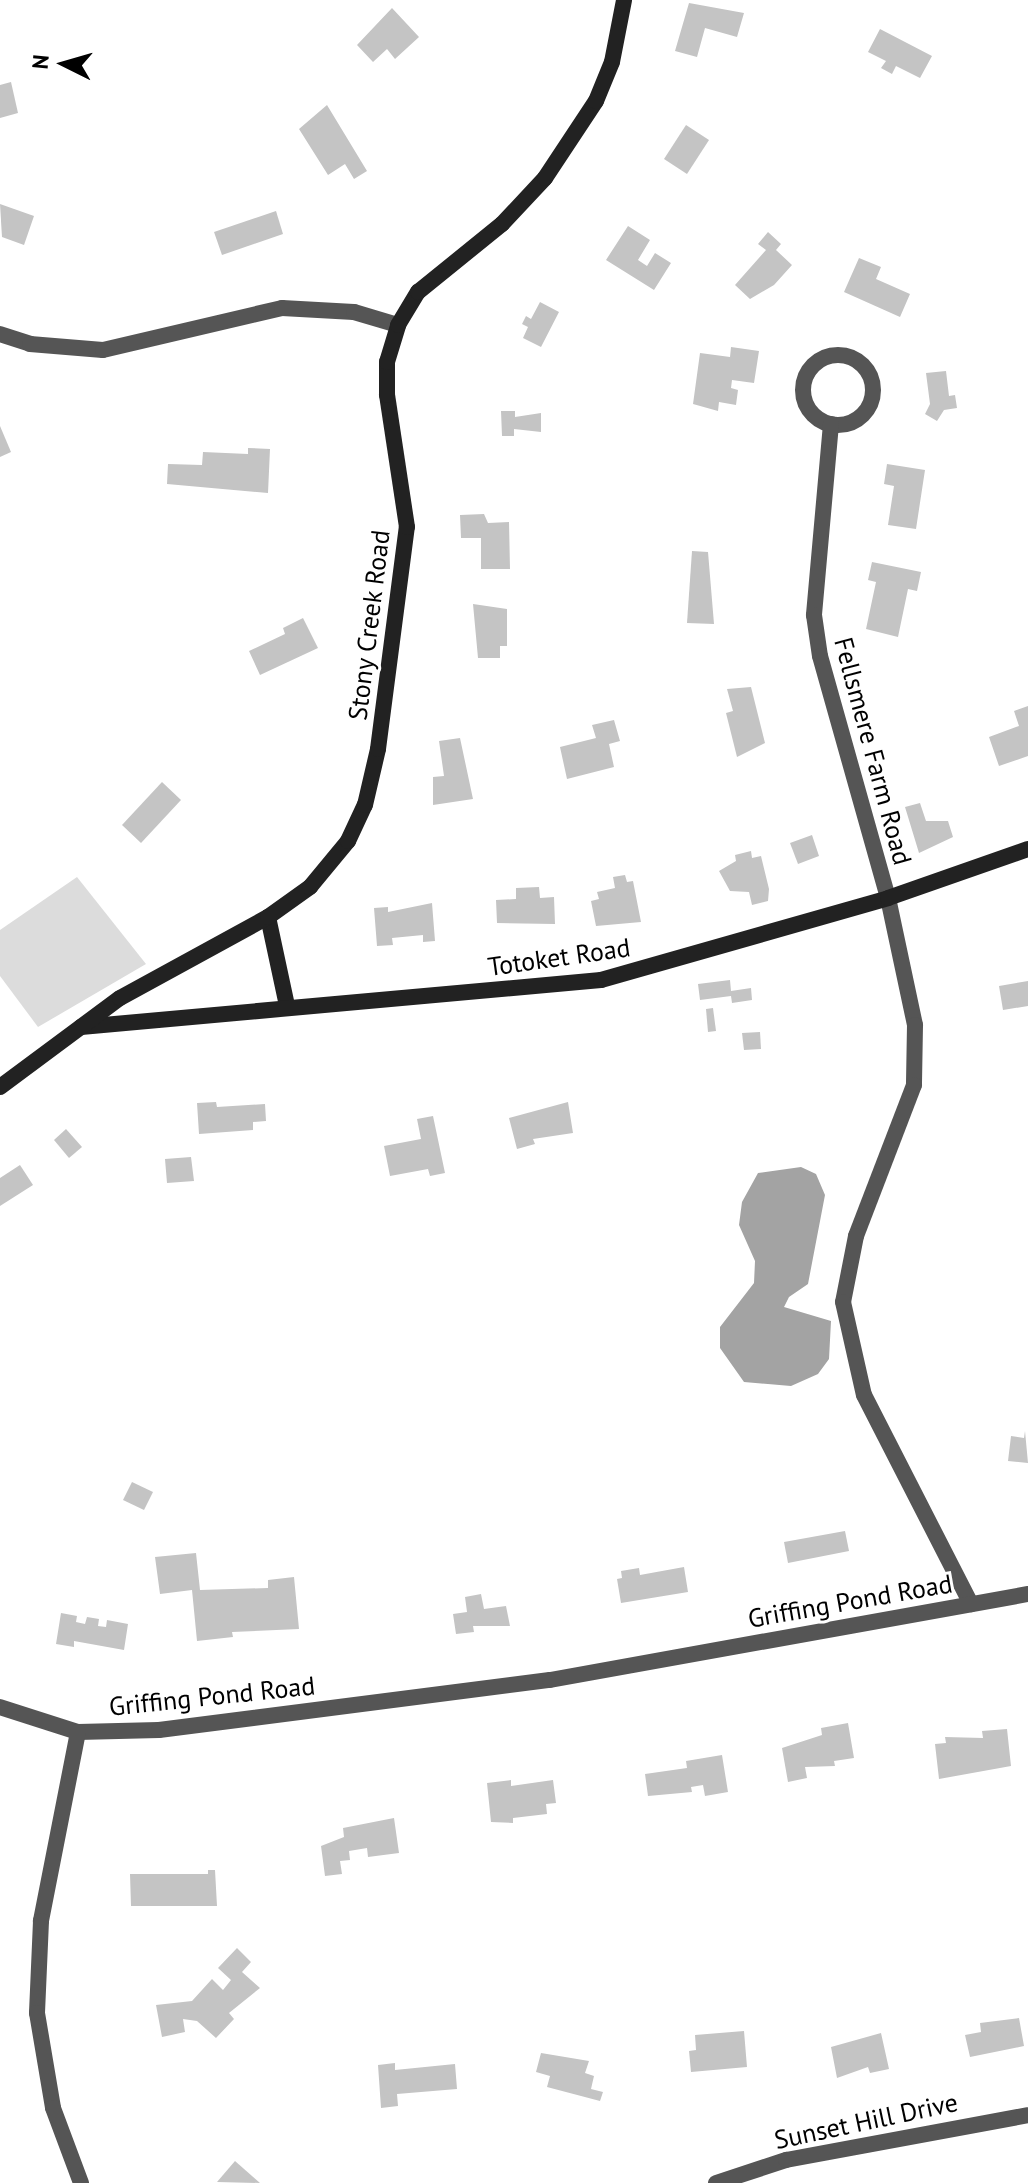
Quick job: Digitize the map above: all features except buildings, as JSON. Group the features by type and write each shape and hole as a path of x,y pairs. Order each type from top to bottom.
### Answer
{"main road":[{"name":"Stony Creek Road","path":"0,1087 150,980 268,917 310,887 348,841 365,805 378,749 407,527 387,395 387,362 398,325 418,292 502,224 545,178 596,101 612,62 624,0"},
{"name":"Totoket Road","path":"80,1027 601,980 888,898 1028,849"},
{"path":"268,917 287,1006"}],"street":[{"path":"0,334 30,344 103,350 282,308 354,312 398,325"},
{"path":"845,355 868,370 873,397 857,419 831,424 809,409 804,382 819,360 845,355"},
{"name":"Fellsmere Farm Road","path":"831,424 814,615 820,656 888,898"},
{"name":"Griffing Pond Road","path":"0,1707 78,1732 159,1730 550,1680 971,1604 864,1395 843,1302 856,1236 914,1085 914,1006 888,898"},
{"path":"971,1604 1028,1594"},
{"path":"78,1732 41,1921 37,2013 53,2108 81,2183"},
{"name":"Sunset Hill Drive","path":"716,2183 786,2160 1028,2115"}],"shaded area":[{"path":"77,877 146,964 38,1027 0,976 0,930"},
{"path":"801,1167 816,1174 825,1195 808,1284 789,1297 784,1307 831,1321 829,1359 818,1374 791,1386 744,1382 720,1348 720,1327 754,1283 755,1261 739,1225 742,1202 758,1173"}]}
